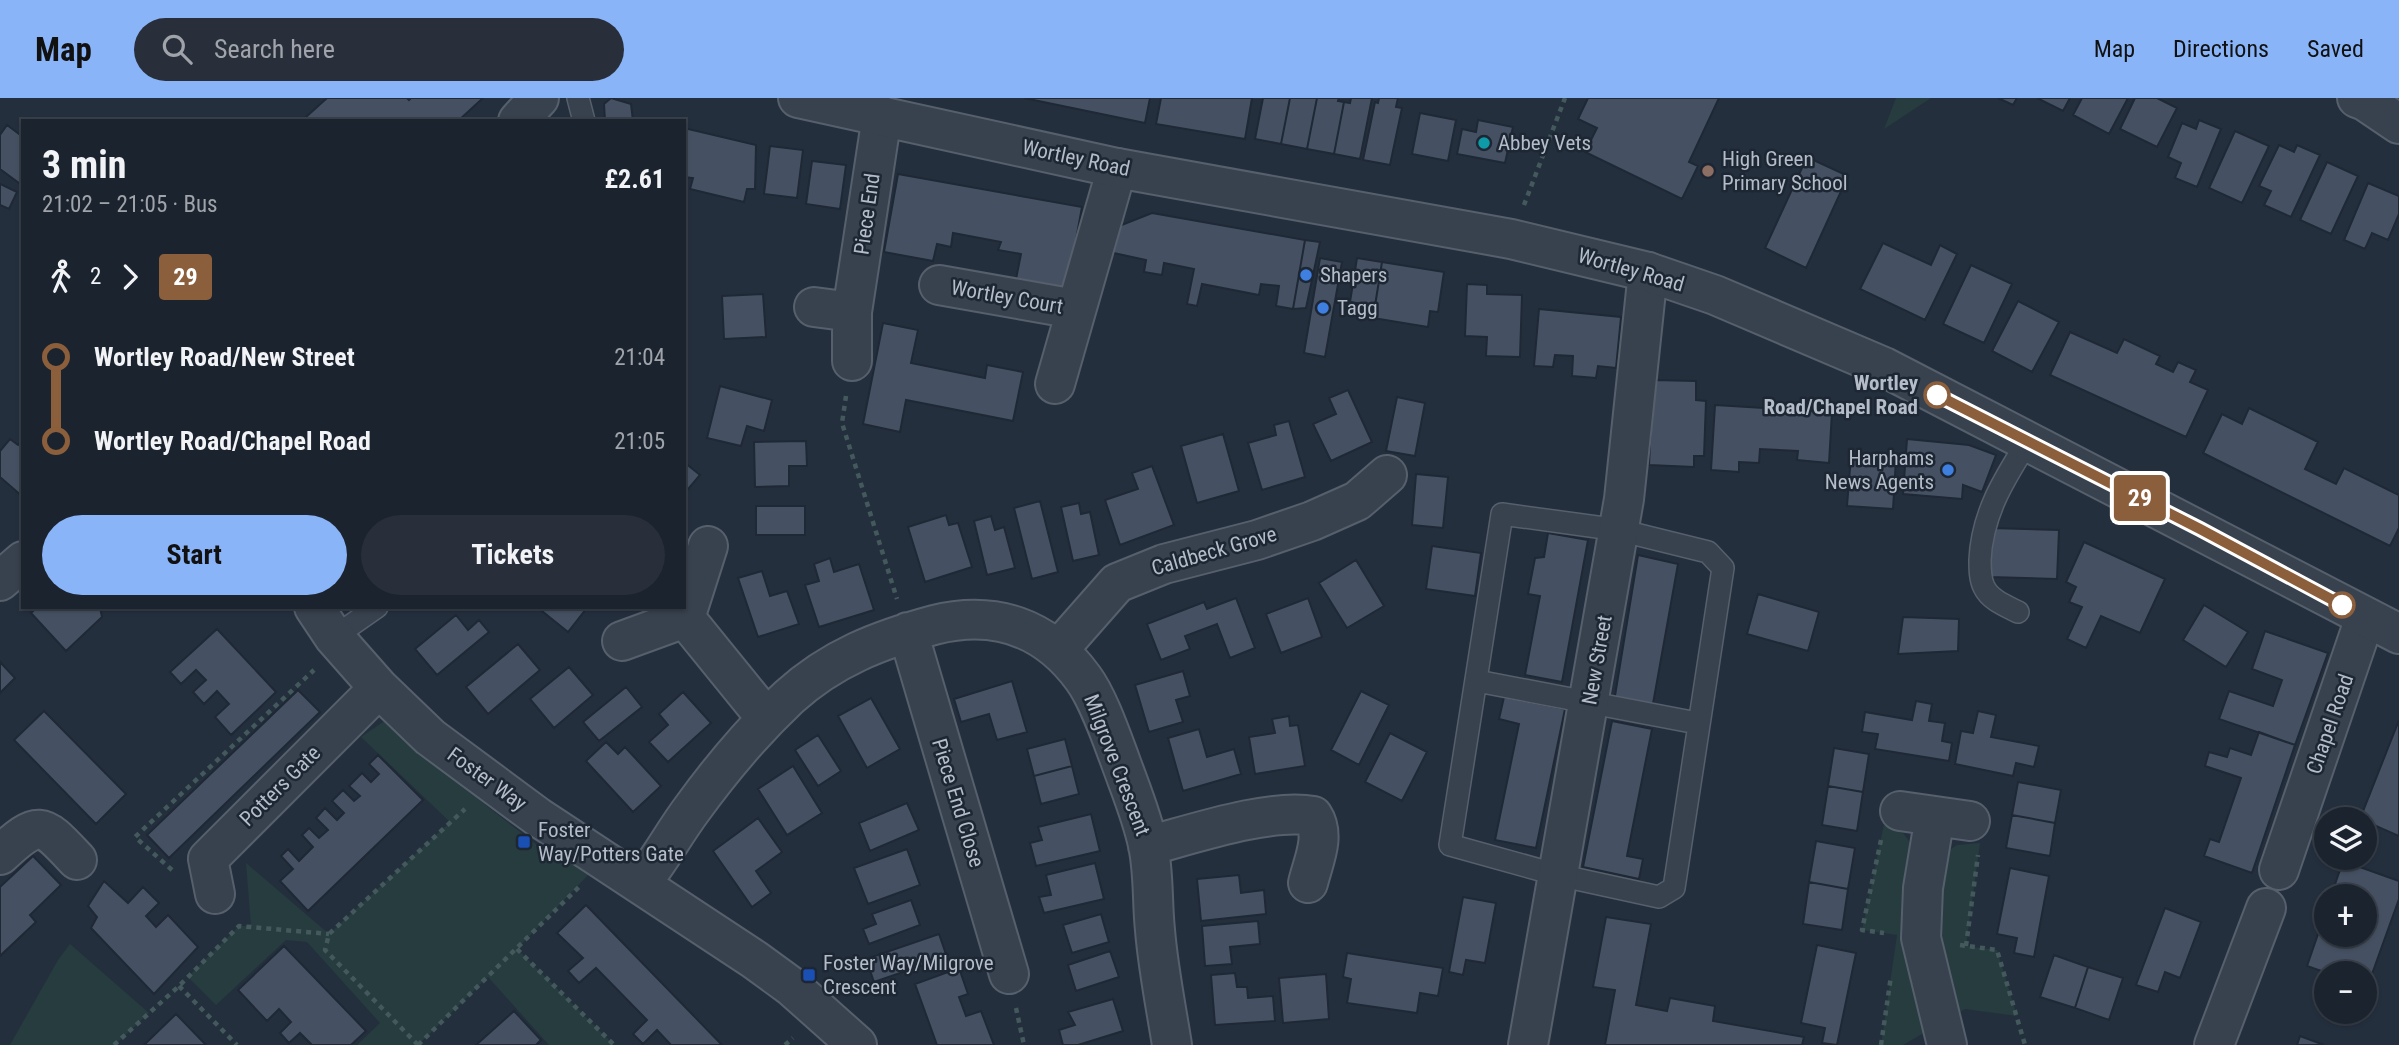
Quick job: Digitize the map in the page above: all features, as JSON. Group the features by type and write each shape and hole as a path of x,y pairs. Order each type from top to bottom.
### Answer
{"street":[{"path":"520,119 539,98"},
{"name":"Wortley Road","path":"798,98 1117,168 1511,239 1648,272 1715,295 1884,367 2399,634"},
{"path":"2357,98 2399,124"},
{"name":"Piece End","path":"852,361 852,312 882,116"},
{"name":"Wortley Court","path":"1055,384 1117,168"},
{"name":"New Street","path":"1528,1045 1625,499 1648,272"},
{"name":"Wortley Court","path":"939,285 1075,309"},
{"path":"814,307 852,312"},
{"name":"Caldbeck Grove","path":"1058,650 1117,583 1164,564 1257,540 1312,521 1357,501 1387,475"},
{"path":"685,618 708,546"},
{"path":"0,581 21,563"},
{"path":"622,642 685,618"},
{"path":"685,618 767,719"},
{"name":"Chapel Road","path":"2279,870 2365,618"},
{"name":"Milgrove Crescent","path":"641,883 691,810 742,745 816,675 842,657 908,632 949,622 979,619 1026,629 1058,650 1084,680 1110,734 1132,794 1148,846 1155,932 1172,1045"},
{"name":"Piece End Close","path":"908,632 1009,974"},
{"name":"Foster Way","path":"322,636 430,737 538,817 755,960 817,1008 857,1045"},
{"name":"Potters Gate","path":"212,876 379,688"},
{"path":"1148,846 1245,821 1296,813 1313,816 1319,825 1320,836 1308,883"},
{"path":"1935,816 1923,888 1921,938 1947,1045"},
{"path":"0,855 22,835 36,830 50,832 77,860"},
{"path":"2214,1045 2266,908"}],"lane":[{"path":"578,98 583,119"},
{"path":"2018,612 1992,598 1984,587 1980,573 1981,540 1987,515 1999,488 2028,441"},
{"path":"1502,514 1619,530 1708,552 1723,568 1674,888 1659,897 1558,875 1450,845 1477,681 1502,514"},
{"path":"322,636 373,609"},
{"path":"1477,681 1698,723"}],"path":[{"path":"1511,239 1566,98"},
{"path":"852,361 842,423 908,632"},
{"path":"212,876 175,873 135,836 322,636"},
{"path":"465,808 329,934 325,950 418,1045 584,881"},
{"path":"1935,816 1983,822 1966,946"},
{"path":"114,1045 239,926 329,934"},
{"path":"1921,938 1997,950 2025,1045"},
{"path":"517,949 612,1044"},
{"path":"178,986 237,1045"}],"green space":[{"path":"1896,98 1931,98 1884,129"},
{"path":"383,722 393,723 488,807 546,852 591,872 517,949 614,1045 549,1045 488,977 418,1045 357,1045 380,1023 307,942 286,940 216,1005 188,977 239,926 251,926 246,863 329,934 450,822 361,737"},
{"path":"1884,824 1904,834 1913,847 1945,853 1957,845 1980,843 1966,946 1997,950 2017,1016 1965,1009 1903,1045 1881,1045 1897,935 1862,930"},
{"path":"70,944 149,1013 115,1045 10,1045 58,960"}],"building":[{"path":"327,98 483,98 460,119 306,117"},
{"path":"611,98 631,104 633,119 605,119 604,104"},
{"path":"1024,98 1150,98 1145,123"},
{"path":"1161,98 1252,98 1245,139 1156,124"},
{"path":"1263,98 1290,98 1281,144 1255,139"},
{"path":"1290,98 1317,98 1307,149 1281,144"},
{"path":"1317,98 1339,98 1338,101 1344,102 1334,154 1307,149"},
{"path":"1351,98 1372,98 1360,159 1334,154 1344,102 1350,103"},
{"path":"1379,98 1398,98 1396,107 1402,108 1390,165 1363,160 1375,102 1378,103"},
{"path":"1588,98 1719,98 1689,162 1698,166 1682,199 1585,152 1597,128 1578,119"},
{"path":"1998,98 2017,98 2013,105"},
{"path":"2037,98 2070,98 2063,111"},
{"path":"2082,98 2128,98 2109,134 2073,115"},
{"path":"2135,98 2157,98 2177,108 2157,147 2120,129"},
{"path":"1420,113 1456,120 1448,161 1412,154"},
{"name":"Abbey Vets","path":"1478,120 1513,127 1505,163 1457,154 1462,129 1476,132"},
{"path":"2199,120 2221,129 2197,187 2175,178 2181,163 2168,157 2182,123 2196,129"},
{"path":"7,125 21,136 21,185 0,169 0,135"},
{"path":"686,128 756,145 755,189 747,189 744,202 690,189 693,178 686,177"},
{"path":"2235,131 2269,146 2242,203 2209,188"},
{"path":"2279,145 2294,152 2297,145 2320,155 2291,217 2264,205 2271,191 2259,186"},
{"path":"770,146 803,150 797,198 764,194"},
{"path":"1807,157 1848,176 1806,268 1765,248"},
{"path":"812,161 846,165 840,209 806,204"},
{"path":"2327,162 2358,176 2331,234 2300,220"},
{"path":"898,174 1082,207 1067,289 1016,279 1021,254 998,250 1001,242 953,233 951,247 937,244 933,261 884,252"},
{"path":"2368,183 2399,196 2399,214 2388,240 2372,233 2365,249 2344,240"},
{"path":"0,184 17,192 9,209 0,205"},
{"path":"1152,213 1305,240 1293,309 1276,306 1279,286 1261,284 1259,295 1202,284 1197,306 1187,304 1194,269 1164,263 1162,275 1144,272 1146,260 1109,252 1114,228"},
{"name":"Shapers","path":"1305,240 1320,242 1306,308 1293,309"},
{"path":"1883,243 1931,265 1940,245 1957,254 1925,320 1860,289"},
{"name":"Tagg","path":"1320,258 1342,262 1325,357 1304,353"},
{"path":"1357,258 1382,262 1375,306 1350,302"},
{"path":"1382,262 1444,272 1438,312 1430,311 1428,327 1373,318"},
{"path":"1971,265 2012,284 1984,343 1943,324"},
{"path":"1467,284 1487,285 1487,294 1522,295 1520,357 1486,356 1487,337 1465,336"},
{"path":"763,294 766,337 724,339 722,296"},
{"path":"2018,301 2059,322 2032,372 1992,351"},
{"path":"1539,309 1621,317 1616,368 1598,366 1596,378 1572,376 1573,356 1555,355 1553,367 1534,366"},
{"path":"883,323 918,330 911,363 985,378 987,365 1023,372 1013,421 906,400 900,432 863,424"},
{"path":"2070,332 2117,353 2124,339 2160,356 2156,364 2173,372 2178,362 2196,370 2190,382 2208,390 2186,437 2050,375"},
{"path":"1653,380 1696,381 1696,400 1706,401 1704,456 1694,456 1694,467 1649,465"},
{"path":"720,386 772,400 764,431 747,426 741,446 707,438"},
{"path":"1348,390 1372,442 1331,461 1313,424 1336,414 1329,398"},
{"path":"1397,397 1425,403 1415,456 1386,451"},
{"path":"1715,405 1832,412 1829,463 1797,460 1798,451 1760,449 1759,463 1739,462 1739,472 1711,470"},
{"path":"2249,408 2318,442 2305,469 2336,484 2344,468 2399,495 2399,528 2390,546 2203,453 2222,414 2242,424"},
{"path":"1289,421 1305,477 1262,490 1248,443 1276,435 1274,425"},
{"path":"1223,434 1239,491 1197,503 1181,446"},
{"path":"10,439 18,445 21,442 21,495 0,477 0,451"},
{"name":"Harphams News Agents","path":"1907,439 1969,445 1996,455 1982,492 1963,485 1962,499 1903,494"},
{"path":"806,441 807,466 789,466 789,486 755,487 754,442"},
{"path":"1851,456 1896,459 1893,509 1847,506"},
{"path":"686,464 700,475 686,492"},
{"path":"1152,466 1174,525 1120,545 1105,500 1138,489 1132,473"},
{"path":"1416,474 1448,477 1443,528 1412,525"},
{"path":"1040,501 1058,572 1032,579 1014,508"},
{"path":"1079,503 1081,514 1090,512 1099,555 1073,561 1061,507"},
{"path":"756,506 805,506 805,535 756,535"},
{"path":"946,515 949,525 958,523 972,567 925,582 908,527"},
{"path":"991,516 995,530 1004,527 1015,568 987,575 974,521"},
{"path":"1991,528 2059,530 2057,579 1990,577"},
{"path":"1548,533 1588,540 1562,682 1525,675 1540,596 1528,594 1535,558 1544,557"},
{"path":"2084,542 2165,579 2140,633 2101,616 2086,648 2067,639 2082,607 2069,602 2076,587 2066,582"},
{"path":"1432,546 1481,553 1475,596 1426,589"},
{"path":"1638,555 1678,564 1651,715 1613,708"},
{"path":"830,558 834,572 859,564 874,610 819,627 805,585 819,581 814,564"},
{"path":"1356,560 1384,606 1347,628 1319,583"},
{"path":"762,571 770,596 787,591 799,624 758,637 738,578"},
{"path":"1758,594 1819,612 1808,651 1747,634"},
{"path":"1236,598 1255,648 1230,658 1217,624 1185,636 1190,649 1161,660 1147,624 1204,602 1207,609"},
{"path":"1308,598 1322,637 1281,653 1266,614"},
{"path":"2204,605 2248,632 2226,667 2183,640"},
{"path":"35,609 100,609 102,617 66,651 31,613"},
{"path":"539,609 586,609 568,632"},
{"path":"456,615 468,630 479,620 489,632 437,675 415,649"},
{"path":"1903,617 1959,619 1958,651 1898,654"},
{"path":"217,629 276,692 231,735 215,717 229,704 217,691 204,704 193,692 206,680 196,670 181,684 170,672"},
{"path":"2265,631 2328,653 2295,745 2219,719 2229,691 2273,706 2282,680 2252,669"},
{"path":"518,644 540,670 488,714 466,687"},
{"path":"0,662 15,678 0,693"},
{"path":"569,667 593,695 554,728 530,699"},
{"path":"1183,671 1190,696 1176,700 1183,722 1149,732 1135,685"},
{"path":"1012,681 1027,732 997,740 989,714 961,722 954,699"},
{"path":"626,687 642,707 599,741 583,722"},
{"path":"298,690 320,712 169,858 147,835"},
{"path":"1361,691 1389,705 1359,765 1331,750"},
{"path":"683,692 711,723 668,762 649,742 668,725 659,714"},
{"path":"1504,697 1565,709 1536,848 1495,840 1519,724 1499,719"},
{"path":"871,698 900,749 867,768 838,716"},
{"path":"1916,701 1932,704 1929,721 1945,723 1942,741 1952,743 1949,761 1875,749 1878,734 1862,732 1865,712 1912,720"},
{"path":"44,711 126,794 96,824 14,740"},
{"path":"1978,711 1996,715 1991,737 2039,746 2034,767 2016,763 2013,776 1955,764 1961,731 1973,733"},
{"path":"1289,716 1290,726 1298,725 1305,766 1255,774 1249,737 1275,733 1272,719"},
{"path":"2399,720 2399,836 2377,826 2377,807 2365,807"},
{"path":"1612,721 1652,729 1627,856 1643,859 1639,879 1583,867"},
{"path":"1199,729 1207,757 1234,749 1241,774 1183,791 1168,738"},
{"path":"2259,732 2295,745 2252,873 2204,856 2210,839 2219,842 2241,778 2205,766 2209,752 2227,757 2230,748 2251,755"},
{"path":"1390,733 1427,752 1402,801 1365,782"},
{"path":"818,735 841,771 818,786 795,750"},
{"path":"1065,739 1072,766 1034,776 1027,749"},
{"path":"606,742 618,754 625,747 661,786 633,812 586,761"},
{"path":"1834,748 1869,754 1863,792 1828,786"},
{"path":"378,755 423,800 308,911 280,881 293,869 281,856 288,849 299,861 313,847 302,835 309,828 319,838 328,830 316,818 325,808 337,820 344,813 332,801 343,790 354,801 360,796 349,786 362,773 371,782 379,774 369,764"},
{"path":"793,766 822,813 787,835 758,789"},
{"path":"1072,766 1079,794 1041,804 1034,776"},
{"path":"2018,782 2061,790 2055,823 2012,815"},
{"path":"1828,786 1863,792 1857,831 1822,825"},
{"path":"907,803 919,830 870,851 859,823"},
{"path":"1091,814 1100,851 1036,866 1030,843 1042,840 1038,827"},
{"path":"2012,815 2055,823 2050,856 2006,848"},
{"path":"758,818 782,852 756,871 771,893 752,907 713,851"},
{"path":"1816,841 1855,848 1848,889 1809,882"},
{"path":"907,849 920,885 868,904 854,868"},
{"path":"33,856 61,885 30,915 36,922 0,956 0,887"},
{"path":"1095,863 1104,899 1044,913 1039,897 1051,895 1046,875"},
{"path":"2010,868 2049,876 2034,957 2014,953 2017,938 1997,934"},
{"path":"2340,870 2368,870 2399,881 2399,899 2377,961 2314,961 2314,968 2307,966 2314,946 2377,947 2377,884 2335,884"},
{"path":"1239,875 1241,893 1264,890 1266,914 1201,921 1197,879"},
{"path":"104,881 128,903 143,887 159,903 146,916 156,927 168,915 198,947 154,994 91,928 97,917 88,906"},
{"path":"1809,882 1848,889 1842,930 1803,924"},
{"path":"1463,897 1496,903 1485,963 1466,960 1463,975 1449,972"},
{"path":"911,900 920,925 869,944 863,929 876,924 872,914"},
{"path":"586,905 722,1045 671,1045 657,1030 643,1044 633,1034 647,1020 596,968 579,983 568,971 583,958 557,933"},
{"path":"2165,908 2201,922 2180,978 2165,972 2158,992 2136,985"},
{"path":"1101,914 1109,942 1072,953 1063,925"},
{"path":"1606,917 1651,924 1636,1005 1667,1011 1670,998 1715,1006 1713,1021 1804,1037 1802,1045 1605,1045 1615,990 1593,987"},
{"path":"1258,921 1260,944 1230,947 1232,964 1205,966 1202,926"},
{"path":"939,934 947,957 874,982 866,959"},
{"path":"1817,945 1856,953 1837,1045 1822,1043 1825,1028 1801,1023"},
{"path":"284,946 366,1031 351,1045 312,1045 300,1033 289,1043 280,1033 291,1022 279,1009 267,1021 238,990"},
{"path":"1110,951 1119,977 1076,991 1068,965"},
{"path":"1347,953 1443,968 1438,996 1420,993 1417,1013 1347,1003 1351,979 1343,977"},
{"path":"2054,955 2088,967 2075,1008 2040,997"},
{"path":"2088,967 2123,978 2109,1020 2075,1008"},
{"path":"959,968 968,994 959,997 966,1016 981,1011 994,1045 937,1045 915,984"},
{"path":"1235,973 1237,987 1247,987 1248,998 1273,996 1275,1021 1215,1025 1211,975"},
{"path":"1326,974 1329,1019 1283,1023 1279,978"},
{"path":"1113,999 1123,1031 1078,1045 1063,1045 1059,1030 1075,1025 1068,1012"},
{"path":"514,1011 541,1040 536,1045 476,1045"},
{"path":"176,1014 206,1045 144,1045"},
{"path":"2300,1036 2324,1045 2297,1045"}],"bus line":[{"name":"29","path":"1937,395 2200,529 2342,605"}],"place":[{"name":"Abbey Vets","path":"1484,143"},
{"name":"High Green Primary School","path":"1708,171"},
{"name":"Shapers","path":"1306,275"},
{"name":"Tagg","path":"1323,308"},
{"name":"Wortley Road/Chapel Road","path":"1937,395"},
{"name":"Harphams News Agents","path":"1948,470"},
{"name":"Foster Way/Potters Gate","path":"524,842"},
{"name":"Foster Way/Milgrove Crescent","path":"809,975"}]}
